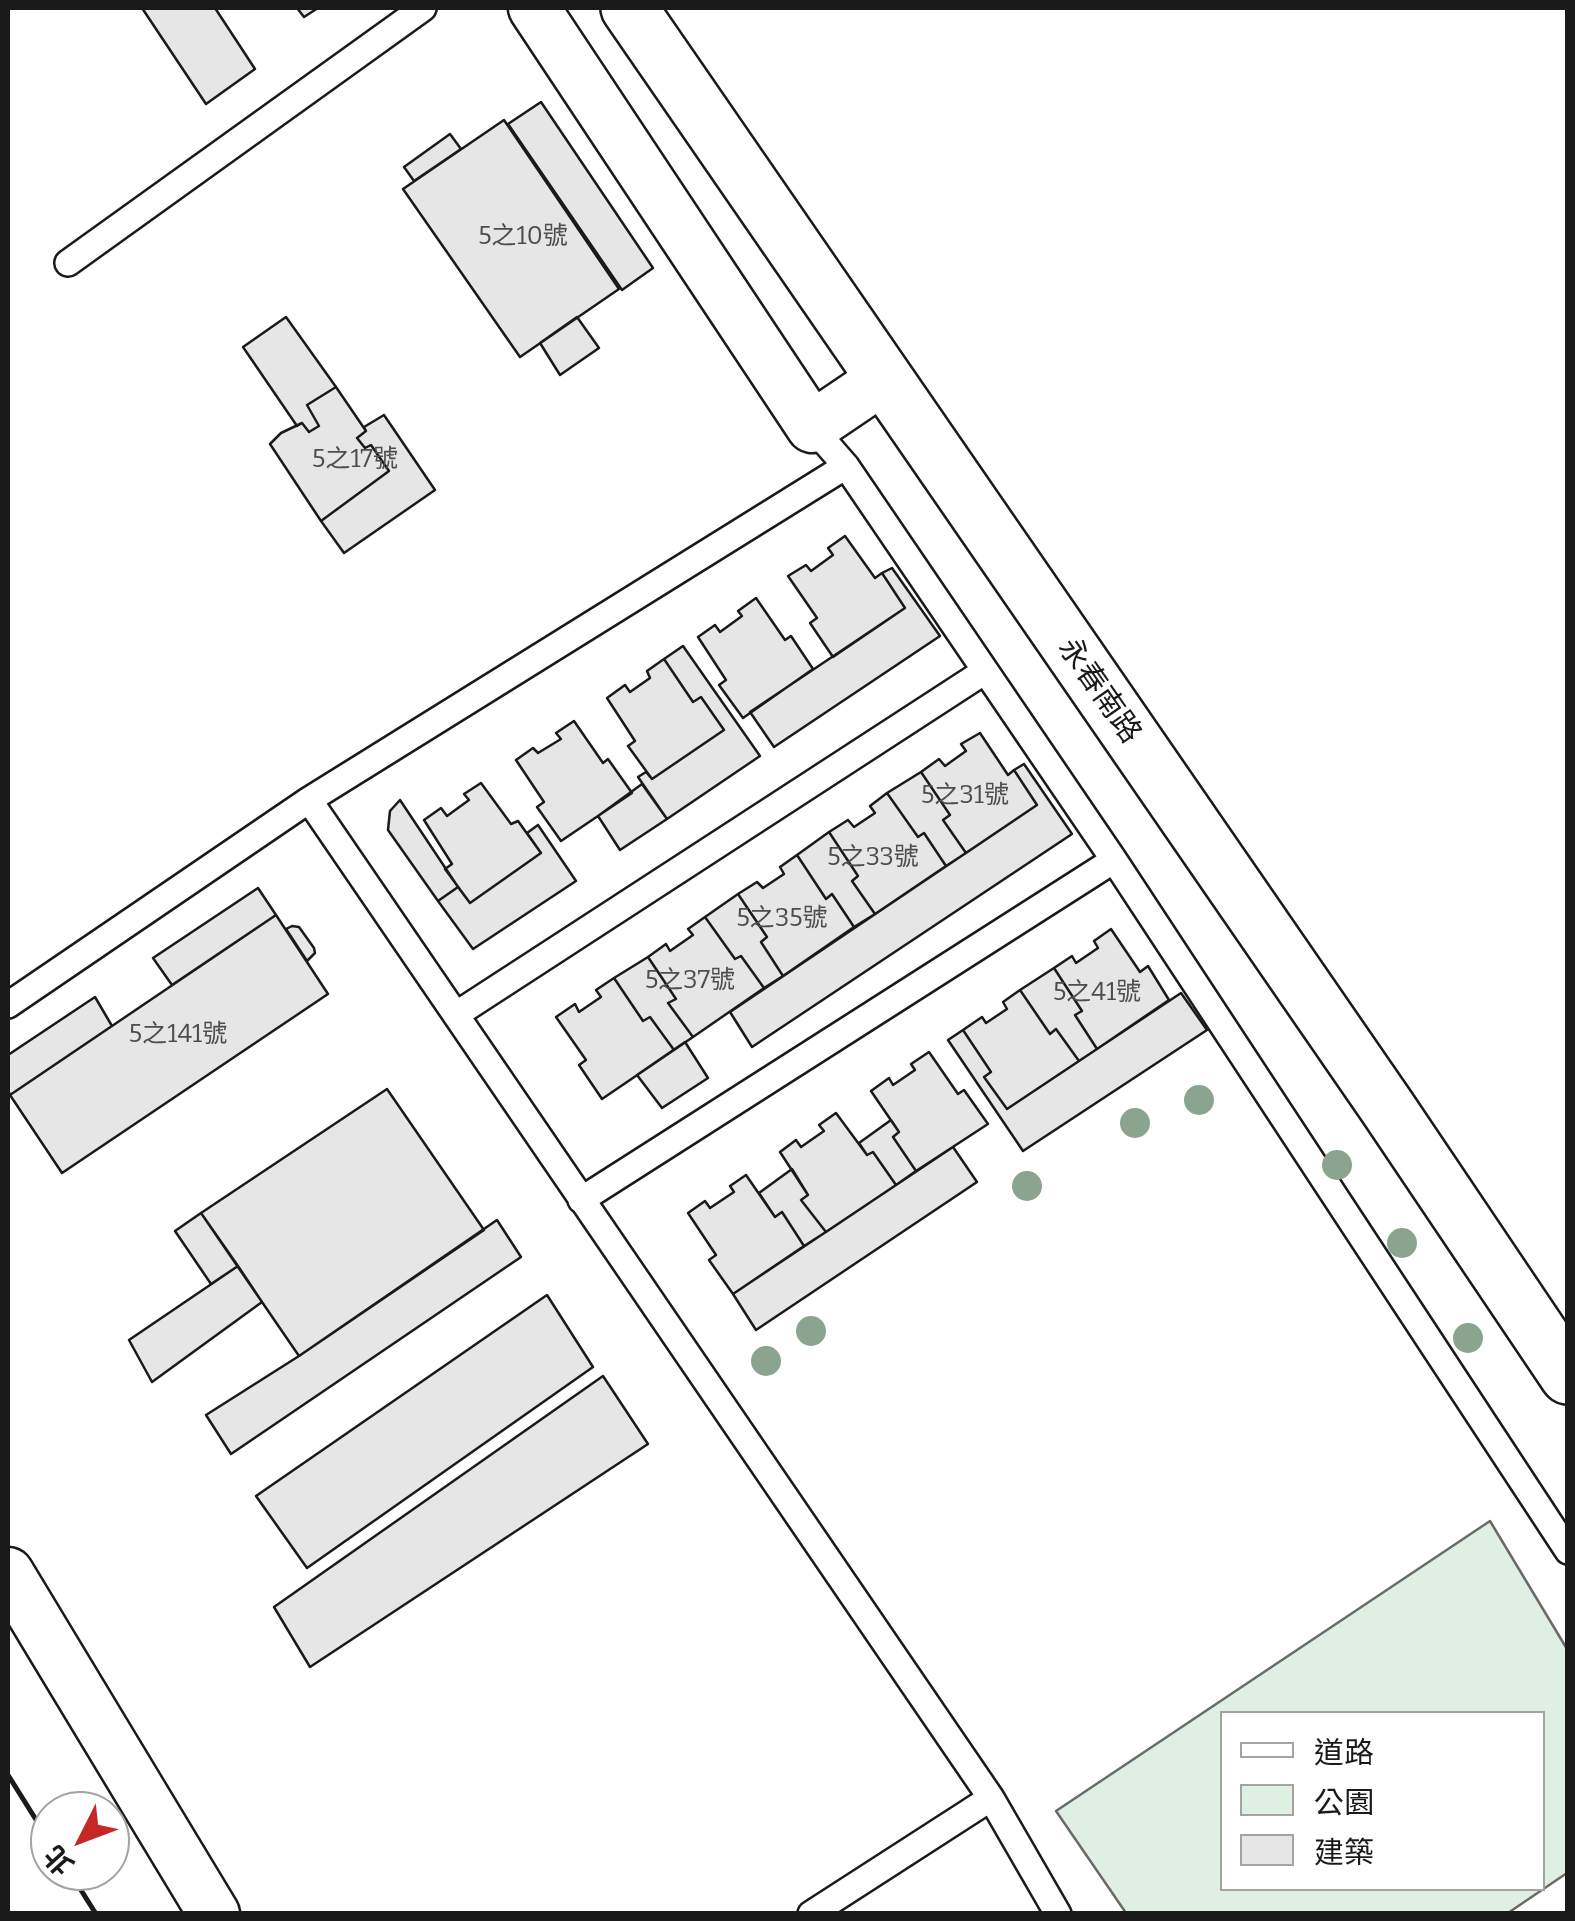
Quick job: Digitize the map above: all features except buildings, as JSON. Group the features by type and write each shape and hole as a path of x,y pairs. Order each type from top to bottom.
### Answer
{"street":[{"path":"534,8 812,427 883,378"},
{"name":"永春南路","path":"629,8 1387,1107 1568,1376"},
{"path":"8,1573 214,1914"}],"lane":[{"path":"68,263 423,8"},
{"path":"812,427 846,466 1114,860 1568,1551"},
{"path":"8,1005 310,800 846,466"},
{"path":"457,1014 985,670"},
{"path":"310,800 992,1798 1058,1914"},
{"path":"581,1200 1114,860"},
{"path":"811,1914 992,1798"}],"green space":[{"path":"1490,1521 1567,1649 1567,1873 1545,1888 1545,1711 1220,1711 1220,1891 1540,1891 1508,1913 1126,1913 1056,1811"}],"wall":[{"path":"8,1775 30,1810"},
{"path":"82,1891 96,1914"}]}
